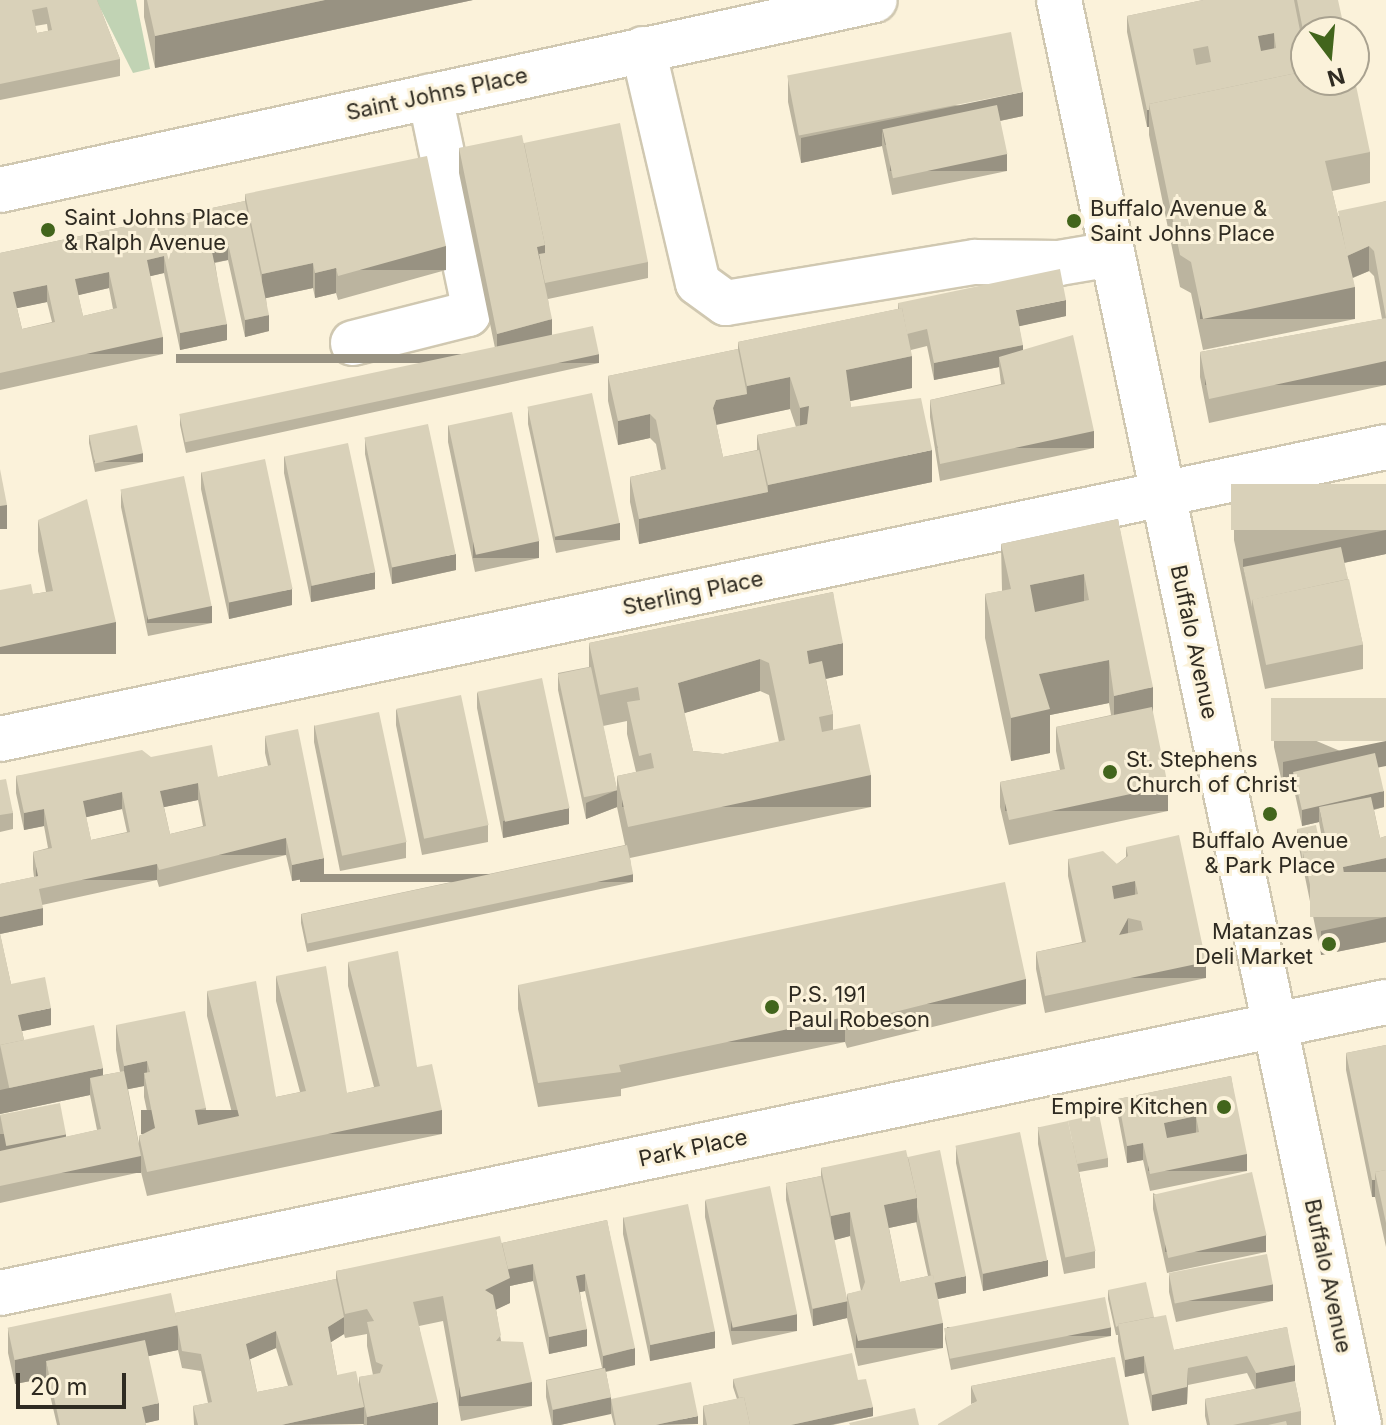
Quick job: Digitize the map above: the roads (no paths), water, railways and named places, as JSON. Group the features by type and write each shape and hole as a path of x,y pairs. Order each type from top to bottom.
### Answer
{"street":[{"name":"Saint Johns Place","path":"0,190 875,0"},
{"name":"Buffalo Avenue","path":"1059,0 1359,1425"},
{"path":"643,49 698,283 726,303 975,262 1059,263 1112,254"},
{"path":"353,343 468,314 472,297 430,96"},
{"name":"Sterling Place","path":"0,739 1386,447"},
{"name":"Park Place","path":"0,1293 1386,1002"}],"place":[{"name":"Buffalo Avenue & Saint Johns Place","path":"1074,221"},
{"name":"Saint Johns Place & Ralph Avenue","path":"48,230"},
{"name":"St. Stephens Church of Christ","path":"1110,772"},
{"name":"Buffalo Avenue & Park Place","path":"1270,814"},
{"name":"Matanzas Deli Market","path":"1329,944"},
{"name":"P.S. 191 Paul Robeson","path":"772,1007"},
{"name":"Empire Kitchen","path":"1224,1107"}]}
